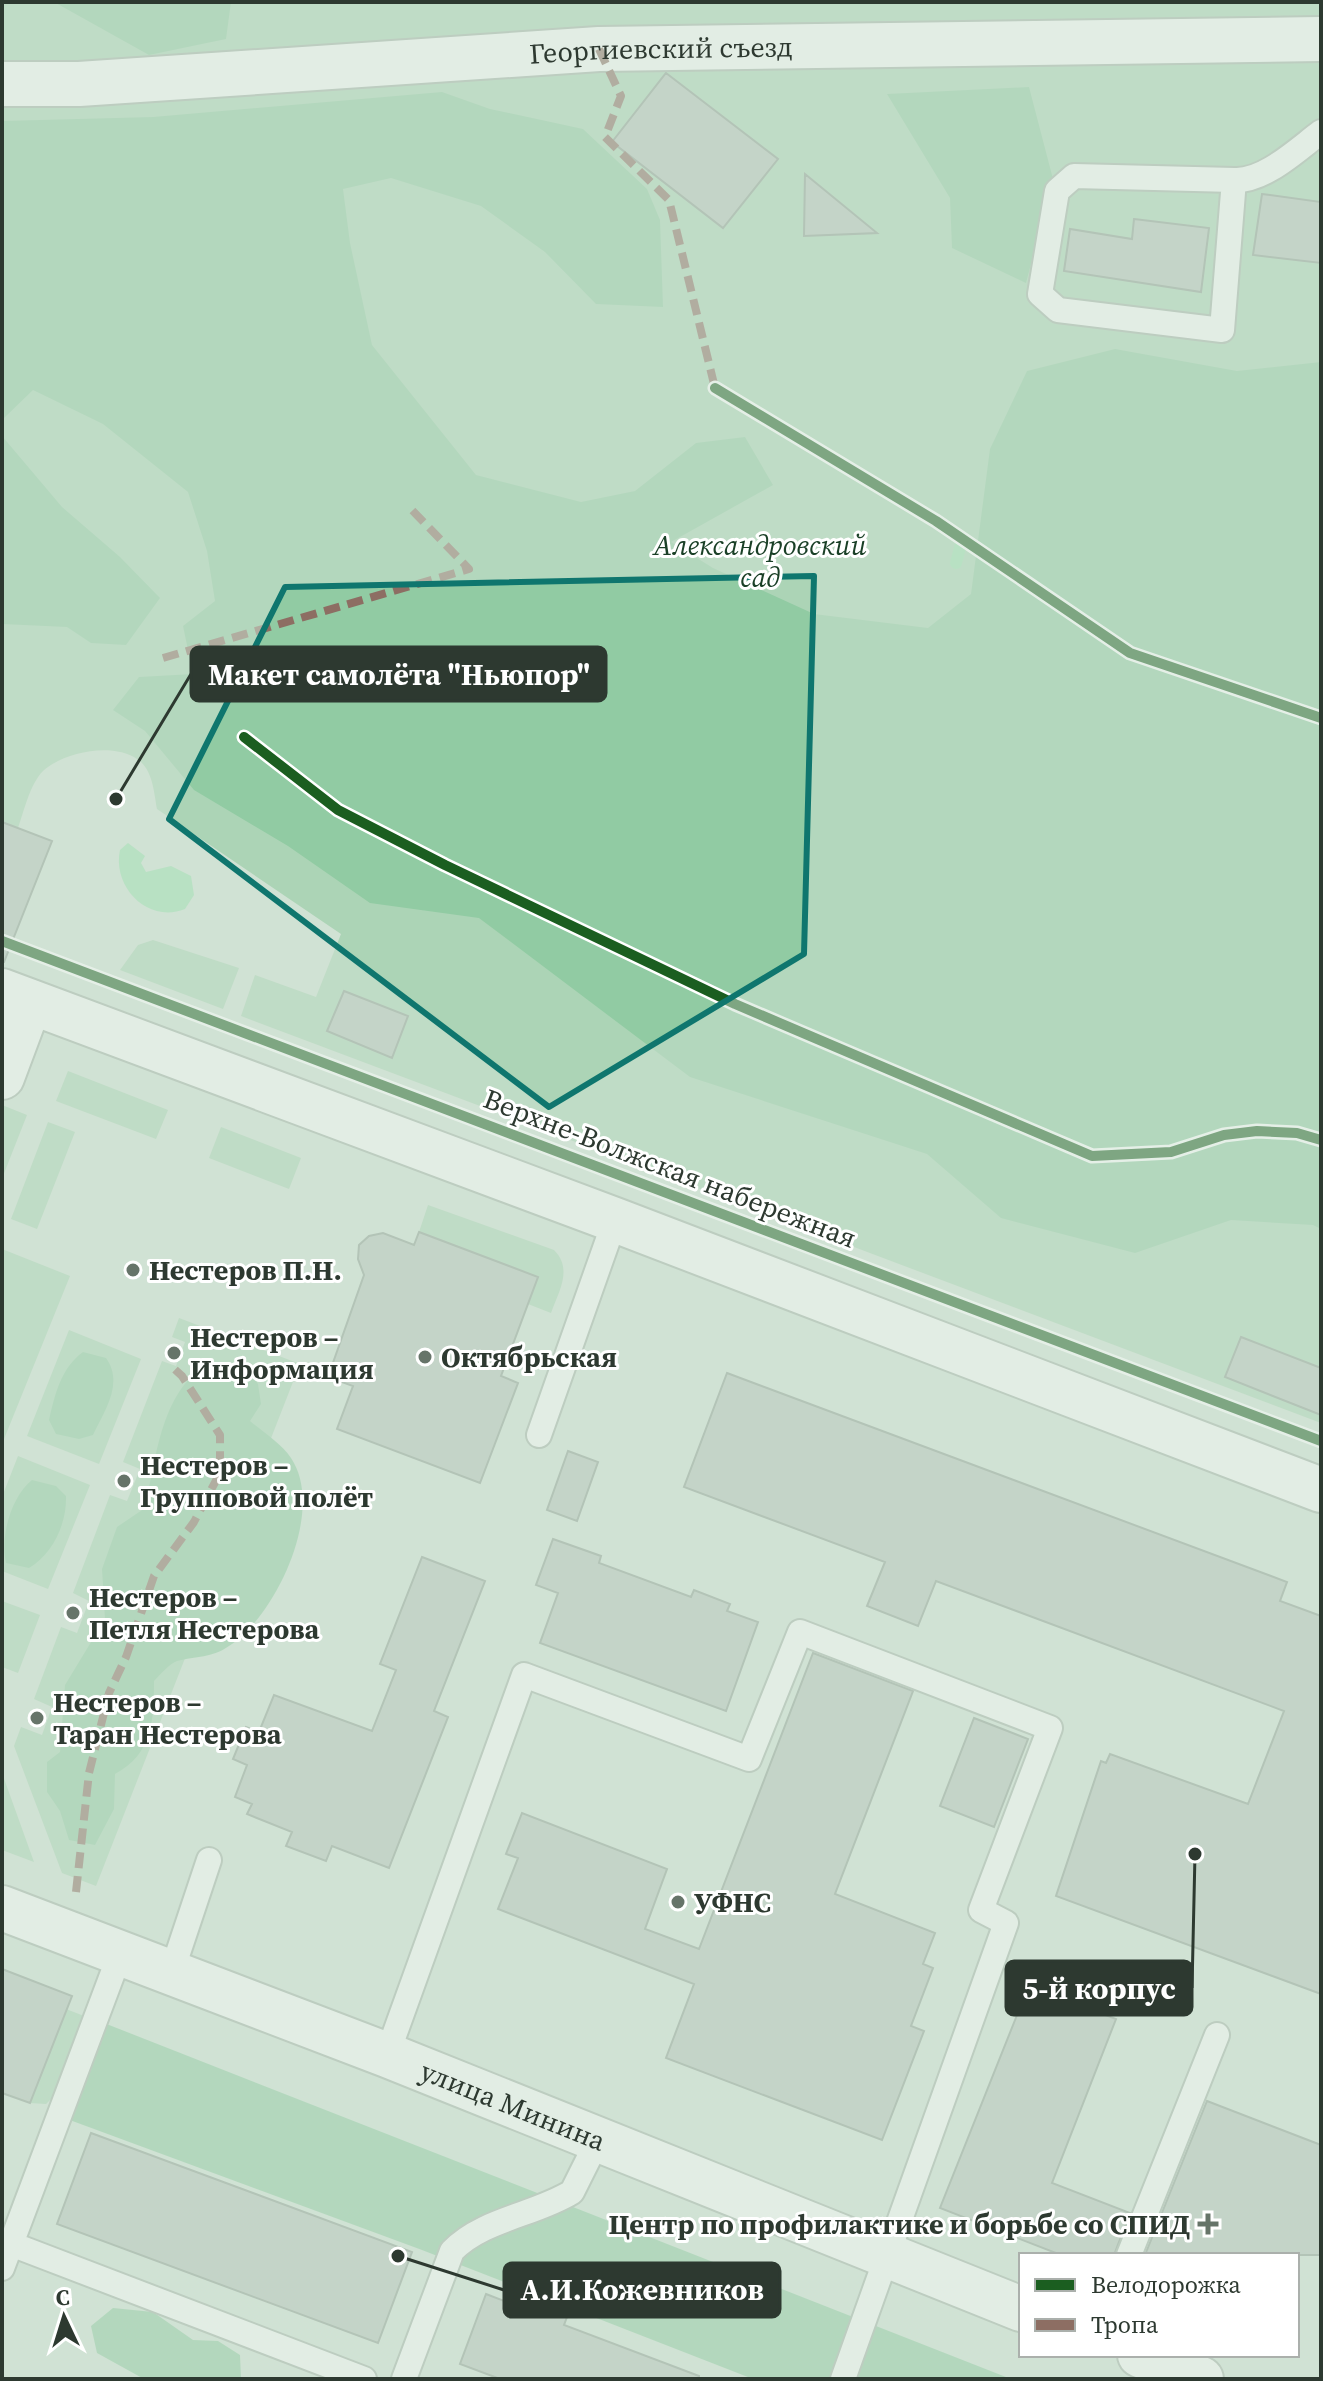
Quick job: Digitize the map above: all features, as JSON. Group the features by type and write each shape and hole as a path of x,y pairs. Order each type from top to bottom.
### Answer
{"street":[{"name":"Георгиевский съезд","path":"2,84 79,84 599,49 1321,39"},
{"path":"2,1077 16,997 615,1220 1321,1490"},
{"name":"улица Минина","path":"2,1908 387,2055 1019,2308"},
{"path":"1145,2357 1201,2379"}],"lane":[{"path":"1234,180 1222,330 1058,310 1040,294 1057,191 1074,176 1244,180 1279,162 1321,132"},
{"path":"539,1435 615,1220"},
{"path":"387,2055 524,1675 749,1759 800,1632 1050,1728 981,1910 1006,1923 843,2379"},
{"path":"171,1974 209,1860"},
{"path":"2,2268 120,1954"},
{"path":"1130,2253 1217,2035"},
{"path":"404,2379 452,2251 471,2236 572,2192 598,2140"},
{"path":"11,2244 364,2379"}],"highlighted area":[{"path":"814,576 804,954 549,1107 169,819 285,587"}],"green space":[{"name":"Александровский сад","path":"2,2 1321,2 1321,1423 241,1016 255,975 316,997 341,934 157,809 146,769 127,754 102,750 75,754 52,764 34,783 18,828 2,822"},
{"path":"153,940 239,968 223,1009 120,970 138,945"},
{"path":"68,1071 168,1110 156,1139 56,1101"},
{"path":"2,1105 27,1115 3,1176 2,1176"},
{"path":"48,1122 75,1132 37,1229 11,1219"},
{"path":"221,1127 301,1158 289,1189 209,1158"},
{"path":"428,1205 554,1250 560,1257 564,1272 551,1313 528,1304 538,1277 419,1232"},
{"path":"2,1249 70,1276 2,1444"},
{"path":"179,1318 300,1364 96,1886 62,1873 14,1746 21,1727 42,1735 52,1707 34,1699 61,1627 77,1633 89,1601 73,1593 110,1495 127,1501 140,1469 123,1462 162,1361 176,1366 185,1342 172,1337"},
{"path":"69,1330 141,1359 99,1464 27,1436"},
{"path":"18,1456 90,1485 48,1589 2,1571 2,1497"},
{"path":"2,1601 40,1615 18,1673 2,1667"},
{"path":"2,1773 34,1862 2,1850"},
{"path":"66,2009 84,2016 55,2095 46,2104 30,2103"}],"shaded area":[{"path":"54,2 231,2 226,39 149,55"},
{"path":"1029,87 1053,179 1026,283 952,248 950,198 887,94"},
{"path":"442,92 490,109 583,129 647,189 660,220 663,307 596,304 545,252 481,206 391,178 343,189 350,243 372,345 476,475 581,502 635,491 696,443 745,437 773,485 671,542 713,568 814,614 928,628 971,594 990,449 1027,371 1115,349 1237,371 1321,362 1321,1229 1313,1225 1231,1220 1135,1253 1001,1218 927,1154 690,1077 479,918 370,903 288,846 194,790 145,731 113,710 139,677 193,674 183,626 215,601 207,551 188,492 103,424 33,390 2,420 2,121 153,117"},
{"path":"2,436 62,507 120,557 160,598 126,645 91,643 67,627 2,624"},
{"path":"128,843 145,856 141,863 146,872 171,866 191,876 194,895 185,909 171,912 146,907 127,889 119,864 120,850"},
{"path":"83,1352 106,1358 111,1367 113,1387 93,1435 79,1439 56,1434 49,1420 64,1374"},
{"path":"213,1362 249,1369 258,1384 261,1404 250,1421 287,1453 300,1480 303,1505 291,1560 278,1587 247,1631 216,1653 174,1662 154,1681 149,1734 137,1756 115,1774 114,1809 95,1845 69,1840 60,1811 47,1792 47,1762 60,1752 65,1685 105,1619 102,1569 117,1527 145,1508 158,1447 172,1406 182,1388 196,1373"},
{"path":"32,1480 56,1486 66,1496 66,1506 52,1546 29,1568 6,1563 5,1541 13,1507"},
{"path":"104,2023 1011,2379 753,2379 422,2250 67,2119"},
{"path":"113,2308 153,2312 193,2340 218,2341 240,2355 241,2379 144,2379 97,2353 91,2326"}],"building":[{"path":"666,73 778,159 723,228 612,142"},
{"path":"805,174 877,233 804,236"},
{"path":"1262,194 1321,202 1321,263 1253,255"},
{"path":"1134,219 1209,228 1201,292 1064,271 1070,229 1132,239"},
{"path":"2,822 52,841 4,962 2,962"},
{"path":"344,991 408,1016 392,1058 327,1031"},
{"name":"Октябрьская","path":"419,1232 538,1277 501,1376 518,1383 480,1483 337,1429 353,1386 328,1377 364,1275 358,1259 359,1245 369,1236 383,1233 414,1245"},
{"path":"1241,1337 1321,1368 1321,1415 1225,1377"},
{"path":"727,1373 1287,1582 1280,1601 1321,1616 1321,1994 1056,1896 1101,1761 1106,1763 1110,1754 1248,1804 1284,1711 936,1581 918,1626 867,1606 885,1562 684,1487"},
{"path":"568,1451 598,1462 577,1521 547,1510"},
{"path":"553,1539 601,1556 599,1563 691,1597 694,1590 730,1604 727,1611 758,1622 726,1711 540,1643 558,1593 536,1585"},
{"path":"422,1557 485,1581 434,1711 448,1717 389,1868 332,1846 326,1861 286,1846 292,1832 247,1814 252,1804 235,1797 247,1765 233,1759 246,1727 259,1732 274,1695 372,1731 396,1670 380,1664"},
{"name":"УФНС","path":"813,1653 913,1691 835,1894 935,1933 923,1964 933,1968 911,2026 924,2031 882,2140 666,2058 694,1984 498,1909 518,1858 506,1854 522,1813 667,1869 645,1929 699,1949"},
{"path":"974,1718 1028,1739 994,1827 940,1806"},
{"path":"1037,1965 1090,1986 1082,2006 1116,2019 1052,2183 1130,2213 1115,2253 1056,2253 940,2208"},
{"path":"2,1969 72,1996 30,2103 2,2093"},
{"name":"Центр по профилактике и борьбе со СПИД","path":"1207,2101 1321,2145 1321,2255 1146,2253"},
{"path":"91,2133 412,2252 378,2343 57,2224"},
{"path":"486,2294 530,2311 532,2303 567,2317 564,2325 699,2376 699,2379 500,2379 460,2364"}],"waterway":[{"path":"956,563 961,544"}],"marked path":[{"path":"599,49 621,96 605,137 669,200 715,388"},
{"path":"163,658 469,569 408,506"},
{"path":"76,1892 89,1773 109,1693 126,1657 154,1576 194,1522 220,1473 220,1435 182,1376 170,1365"}],"cycle path":[{"path":"715,388 936,521 1130,653 1321,718"},
{"path":"244,737 338,810 445,865 735,1004 1092,1156 1171,1152 1224,1135 1257,1131 1297,1133 1321,1140"},
{"name":"Верхне-Волжская набережная","path":"2,941 1321,1441"}],"place":[{"name":"Макет самолёта \"Ньюпор\"","path":"116,799"},
{"name":"Нестеров П.Н.","path":"133,1270"},
{"name":"Нестеров – Информация","path":"174,1353"},
{"name":"Октябрьская","path":"425,1357"},
{"name":"Нестеров – Групповой полёт","path":"124,1481"},
{"name":"Нестеров – Петля Нестерова","path":"73,1613"},
{"name":"Нестеров – Таран Нестерова","path":"37,1718"},
{"name":"5-й корпус","path":"1195,1854"},
{"name":"УФНС","path":"678,1902"},
{"name":"Центр по профилактике и борьбе со СПИД","path":"1208,2224"},
{"name":"А.И.Кожевников","path":"398,2256"}]}
